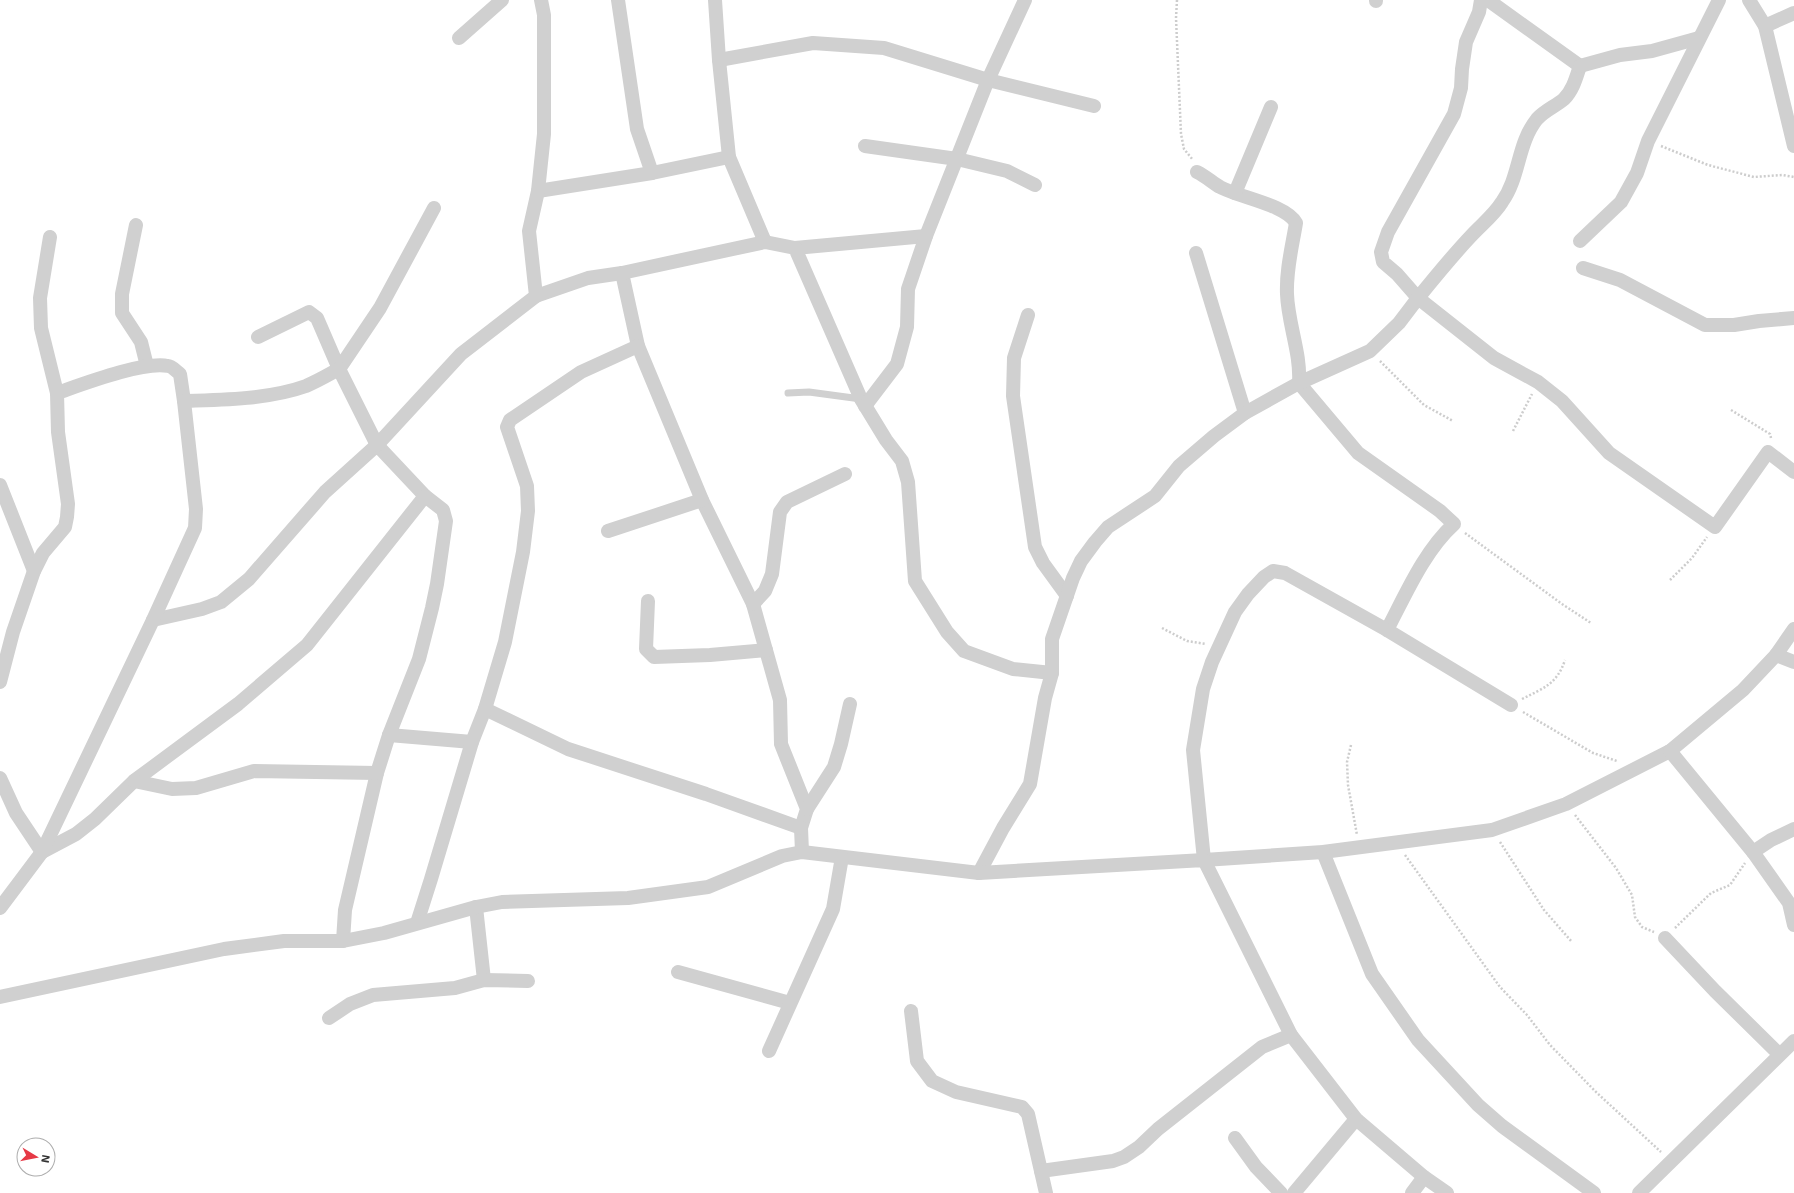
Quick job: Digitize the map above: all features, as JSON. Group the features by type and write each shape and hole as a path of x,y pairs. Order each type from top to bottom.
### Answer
{"street":[{"path":"459,38 502,0"},
{"path":"536,296 529,231 538,191 544,134 544,15 541,0"},
{"path":"618,0 637,129 652,173"},
{"path":"715,0 719,60 729,157 765,242"},
{"path":"1480,0 1479,12 1466,42 1462,69 1462,88 1454,114 1388,232 1381,252 1383,262 1397,274 1418,298 1494,358 1538,382 1562,401 1609,454 1715,527 1768,452 1794,472"},
{"path":"1488,0 1580,66"},
{"path":"1580,241 1621,202 1637,173 1648,141 1698,38 1719,0"},
{"path":"1749,0 1765,26 1794,146"},
{"path":"863,403 897,364 907,327 908,289 926,236 1020,1"},
{"path":"1765,26 1794,13"},
{"path":"1580,66 1620,55 1652,51 1698,38"},
{"path":"719,60 813,43 884,48 988,80 1094,106"},
{"path":"979,873 1003,828 1030,784 1045,698 1052,673 1052,639 1073,578 1081,561 1108,527 1139,505 1155,496 1179,466 1214,436 1245,413 1299,383 1370,351 1399,323 1470,236 1502,204 1514,181 1519,156 1527,136 1538,118 1549,108 1563,100 1574,87 1580,66"},
{"path":"1235,193 1270,106"},
{"path":"865,146 957,159 1007,171 1035,185"},
{"path":"538,191 652,173 729,157"},
{"path":"1197,172 1220,187 1278,209 1294,218 1296,224 1288,271 1287,295 1300,369 1299,383 1358,453 1440,512 1454,524 1442,537 1420,568 1386,630"},
{"path":"184,400 230,400 288,391 307,385 339,369 380,308 434,208"},
{"path":"136,225 122,294 122,313 141,342 147,366"},
{"path":"153,620 202,609 221,602 249,579 325,492 377,444 461,354 536,296 588,278 622,273 765,242 795,248 926,236"},
{"path":"0,682 14,632 34,571 44,553 65,527 67,517 68,504 58,432 57,392 41,328 40,298 50,237"},
{"path":"795,248 863,403 886,440 902,461 908,482 915,581 947,632 964,651 1013,669 1052,673"},
{"path":"1196,253 1245,413"},
{"path":"1583,268 1620,280 1705,325 1734,325 1794,318"},
{"path":"622,273 638,346 702,500 753,604 780,700 781,744 807,808"},
{"path":"258,337 309,312 317,318 339,369 377,444 425,496 444,510 446,521 437,584 419,659 389,735 377,773 345,910 343,941"},
{"path":"1028,315 1014,358 1013,396 1035,547 1043,563 1067,596"},
{"path":"417,923 472,742 485,709 505,642 523,552 528,512 527,486 507,427 510,420 581,372 638,346"},
{"path":"0,908 42,852 153,620 195,528 196,509 180,374 169,366 147,366 99,378 57,392"},
{"path":"753,604 766,591 772,574 780,512 787,502 845,474"},
{"path":"0,485 34,571"},
{"path":"42,852 76,834 95,819 134,782 238,704 307,645 425,496"},
{"path":"608,531 702,500"},
{"path":"1447,1193 1424,1177 1356,1120 1291,1036 1204,860 1193,750 1203,690 1212,662 1235,612 1264,576 1273,571 1284,573 1386,630 1511,705"},
{"path":"648,600 646,649 654,657 710,655 766,650"},
{"path":"0,997 224,950 284,941 343,941 384,933 476,907 502,902 628,898 708,887 782,856 802,852 979,873 1322,852 1492,830 1566,804 1670,751 1743,690 1776,655 1794,628"},
{"path":"1776,655 1794,662"},
{"path":"802,852 801,828 807,808 834,767 850,704"},
{"path":"485,709 568,748 706,794 801,828"},
{"path":"389,735 472,742"},
{"path":"1670,751 1753,852 1789,903 1794,925"},
{"path":"134,782 172,790 196,788 254,771 377,773"},
{"path":"0,778 16,813 42,852"},
{"path":"1753,852 1771,840 1794,829"},
{"path":"1322,852 1372,974 1418,1040 1478,1105 1502,1126 1594,1193"},
{"path":"769,1051 833,909 842,857"},
{"path":"476,907 484,980"},
{"path":"1666,938 1715,991 1779,1054"},
{"path":"678,972 790,1003"},
{"path":"329,1018 350,1004 373,995 455,988 484,980 528,981"},
{"path":"911,1011 917,1061 932,1081 956,1092 1022,1107 1028,1114 1046,1193"},
{"path":"1041,1172 1113,1161 1124,1157 1139,1147 1158,1129 1262,1047 1291,1036"},
{"path":"1639,1193 1779,1054 1794,1041"},
{"path":"1294,1193 1356,1120"},
{"path":"1235,1138 1256,1167 1282,1193"},
{"path":"1412,1193 1424,1177"}],"lane":[{"path":"788,393 809,392 863,403"}],"path":[{"path":"1177,0 1176,18 1181,134 1184,150 1192,158 1197,172"},
{"path":"1648,141 1708,165 1754,177 1794,177"},
{"path":"1370,351 1424,405 1453,421"},
{"path":"1513,431 1538,382"},
{"path":"1731,410 1770,434 1771,441 1768,452"},
{"path":"1454,524 1562,604 1591,623"},
{"path":"1670,580 1692,558 1715,527"},
{"path":"1162,628 1187,641 1220,646"},
{"path":"1511,705 1551,684 1558,677 1565,660"},
{"path":"1511,705 1593,753 1637,768"},
{"path":"1351,745 1346,762 1348,785 1360,846"},
{"path":"1566,804 1616,868 1632,895 1635,917 1642,927 1666,938 1711,893 1730,885 1753,852"},
{"path":"1492,830 1544,910 1572,942"},
{"path":"1395,842 1500,987 1527,1015 1550,1045 1596,1092 1670,1161"}]}
